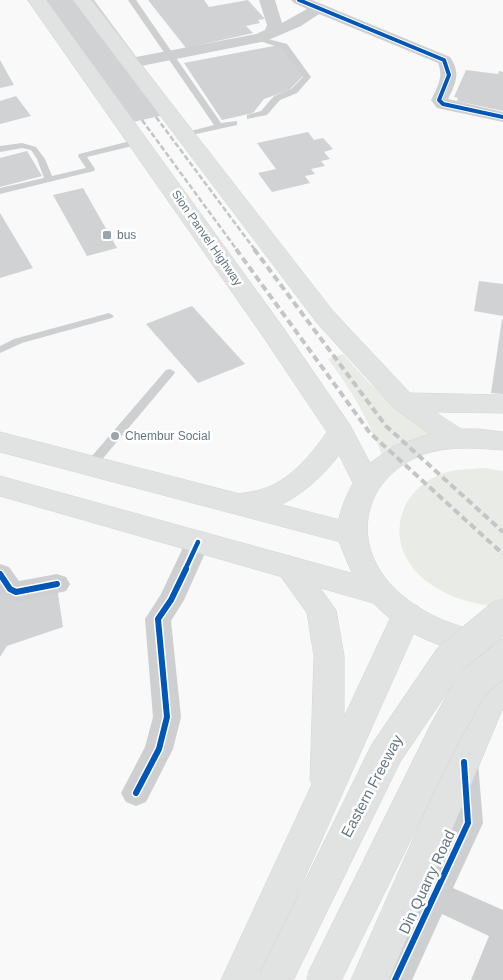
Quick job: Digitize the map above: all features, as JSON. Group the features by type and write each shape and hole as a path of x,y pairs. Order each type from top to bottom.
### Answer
{"main road":[{"name":"Sion Panvel Highway","path":"37,0 273,332 341,432 367,482"},
{"path":"82,0 326,317 403,402 455,438"},
{"path":"403,402 503,404"},
{"path":"238,504 269,499 302,480 325,457 341,432"},
{"path":"503,441 489,438 455,438 428,443 404,452 383,466 367,482 355,507 352,534 360,564 380,593 407,615 440,633 477,643 503,645"},
{"path":"0,442 352,534"},
{"path":"0,486 380,593"},
{"path":"290,567 321,610 329,656 326,791"},
{"path":"240,980 407,615"},
{"name":"Eastern Freeway","path":"275,980 386,753 450,659 503,615"},
{"path":"370,980 464,762 494,707 502,674 503,654"},
{"path":"323,980 445,733 472,684 503,659"}],"street":[{"path":"266,36 275,24 268,0"},
{"path":"299,0 444,60 450,67 450,74 440,100 443,104 503,117"},
{"path":"131,63 266,36 294,23 318,8"},
{"path":"136,793 159,749 167,718 158,619 171,600 198,542"},
{"path":"0,574 10,589 16,592 57,584"},
{"name":"Din Quarry Road","path":"395,980 468,823 464,762"},
{"path":"435,895 503,926"},
{"path":"487,980 503,940"}],"lane":[{"path":"132,0 219,126"},
{"path":"250,117 264,113 277,98 294,91 308,77 284,46 266,36"},
{"path":"186,134 234,123"},
{"path":"0,191 91,169 82,156 138,142"},
{"path":"0,149 25,144 33,146 38,152 49,179"},
{"path":"0,350 18,341 108,316"},
{"path":"90,466 170,372"}],"shaded area":[{"path":"343,354 369,383 399,409 441,434 410,440 382,455 358,405 328,359"},
{"path":"484,468 503,471 503,607 462,600 443,592 425,580 411,565 402,548 399,531 402,514 409,499 421,486 437,476 457,470"}],"building":[{"path":"35,0 94,0 177,112 120,125"},
{"path":"148,0 204,0 209,7 248,0 265,19 258,20 260,23 246,26 253,33 186,48"},
{"path":"279,45 303,76 289,90 264,99 253,113 222,120 184,63"},
{"path":"0,60 14,85 0,88"},
{"path":"466,70 498,74 499,71 503,72 503,111 457,101 458,98 454,97"},
{"path":"16,96 31,116 0,124 0,101"},
{"path":"308,132 314,140 323,138 333,149 324,152 330,159 321,161 325,166 311,169 315,174 305,176 310,183 272,192 258,173 276,169 257,143"},
{"path":"27,151 42,176 0,187 0,158"},
{"path":"83,188 117,248 87,256 53,195"},
{"path":"0,213 33,268 0,278"},
{"path":"479,281 503,284 503,316 474,311"},
{"path":"192,306 245,364 198,383 146,324"},
{"path":"503,319 503,394 491,393"},
{"path":"0,586 57,587 63,627 7,646 0,657"}],"railway":[{"path":"156,117 255,250"},
{"path":"142,120 237,250"},
{"path":"236,249 370,433 503,554"},
{"path":"254,249 386,426 503,532"}],"cycle path":[{"path":"299,0 444,60 449,70 449,75 439,100 443,104 503,117"},
{"path":"136,793 159,749 167,717 158,619 171,600 198,542"},
{"path":"0,574 10,589 16,592 57,584"},
{"path":"395,980 468,823 464,762"}],"place":[{"name":"bus","path":"107,235"},
{"name":"Chembur Social","path":"115,436"}]}
